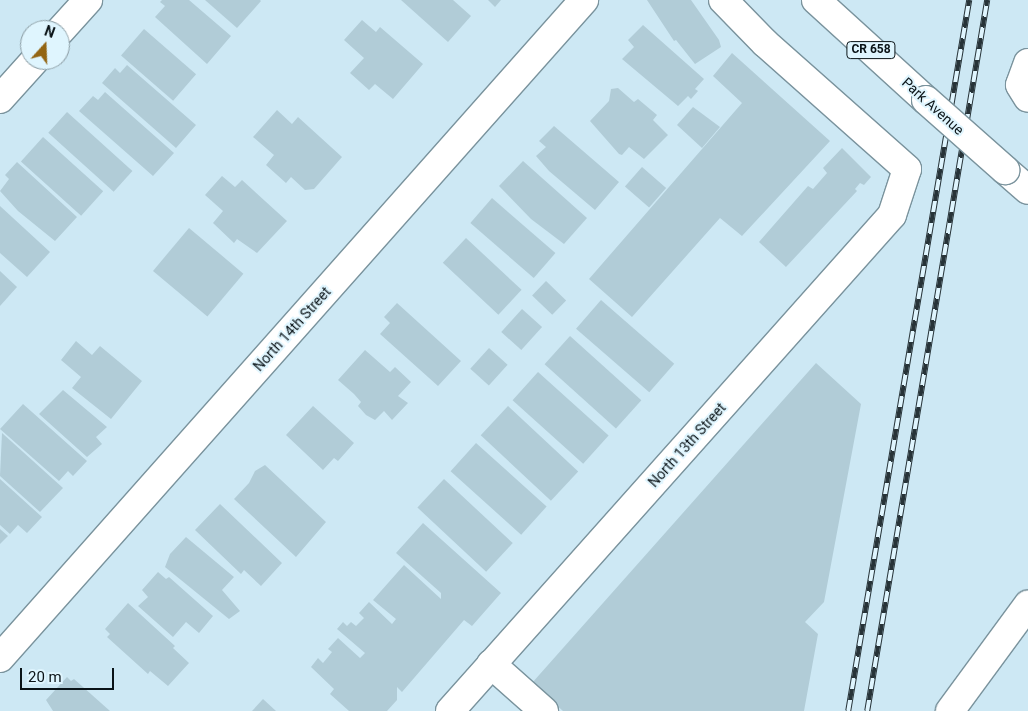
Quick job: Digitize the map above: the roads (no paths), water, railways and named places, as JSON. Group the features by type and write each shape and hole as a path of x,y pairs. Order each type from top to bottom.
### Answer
{"street":[{"path":"70,20 88,0"},
{"name":"North 14th Street","path":"0,658 584,0"},
{"name":"North 13th Street","path":"450,711 892,215 907,169 765,43 723,0"},
{"name":"Park Avenue","path":"816,0 1028,190"},
{"path":"1028,63 1020,85 1028,98"},
{"path":"0,99 25,70"},
{"path":"950,711 1028,606"},
{"path":"491,664 544,711"}],"railway":[{"path":"848,711 969,0"},
{"path":"867,711 987,0"}]}
